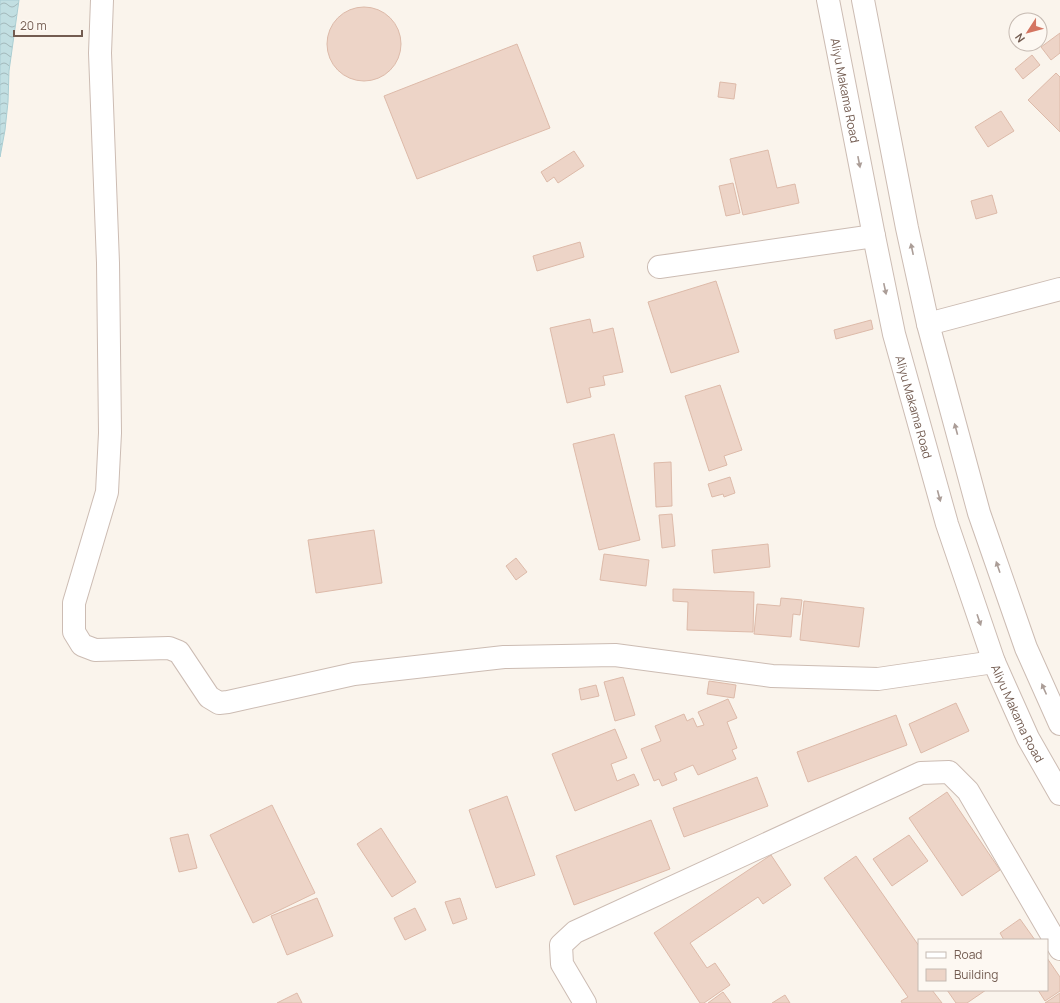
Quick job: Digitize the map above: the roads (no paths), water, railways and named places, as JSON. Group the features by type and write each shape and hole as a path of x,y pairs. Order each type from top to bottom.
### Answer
{"street":[{"path":"102,0 100,53 108,263 110,433 107,492 74,603 74,632 82,645 96,650 169,648 179,652 209,696 219,703 235,701 354,674 504,657 615,655 772,676 878,679 994,662"},
{"name":"Aliyu Makama Road","path":"828,0 894,334 947,524 994,662 1028,738 1060,794"},
{"path":"863,0 928,324 979,513 1026,648 1060,724"},
{"path":"659,267 874,236"},
{"path":"928,324 1060,289"},
{"path":"931,469 965,461"},
{"path":"585,1003 562,964 562,945 575,932 921,773 949,772 968,791 1060,949"}],"water":[{"path":"0,0 19,0 9,71 5,130 0,157"}]}
